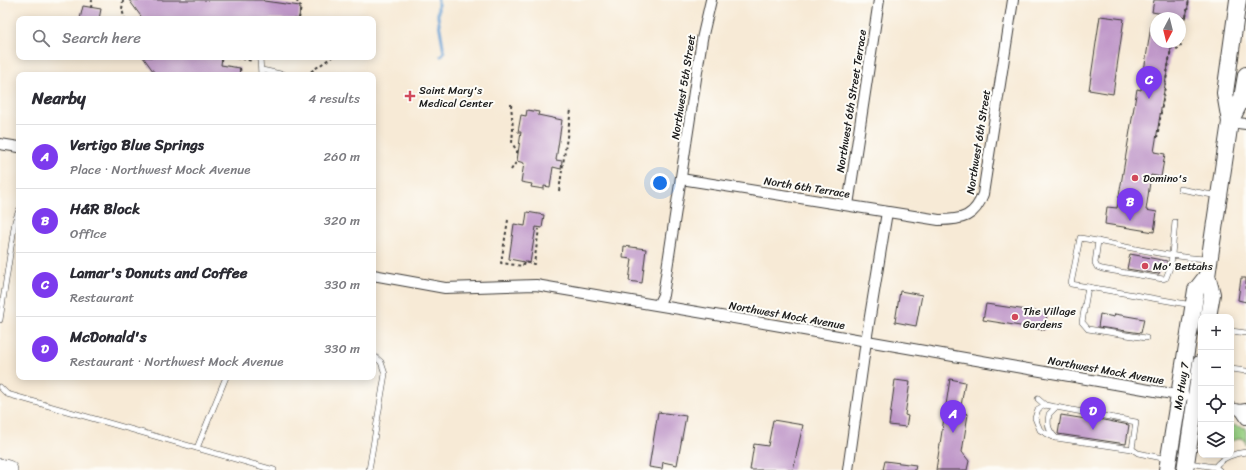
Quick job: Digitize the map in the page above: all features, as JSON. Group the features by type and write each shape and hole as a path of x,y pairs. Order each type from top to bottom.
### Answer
{"highway":[{"path":"0,468 8,470"}],"main road":[{"path":"1230,122 1225,93 1238,0"},
{"path":"1209,314 1212,294 1207,276 1230,122 1242,98 1246,75"},
{"name":"Mo Hwy 7","path":"1168,464 1196,290 1207,276"},
{"name":"Mo Hwy 7","path":"1185,466 1198,399"}],"street":[{"name":"Northwest 5th Street","path":"658,305 663,295 702,39 711,0"},
{"name":"Northwest 6th Street Terrace","path":"848,205 879,0"},
{"name":"Northwest 6th Street","path":"887,212 939,220 957,220 970,214 979,205 983,194 1013,0"},
{"path":"1230,122 1246,124"},
{"path":"0,144 16,147"},
{"name":"North 6th Terrace","path":"681,179 887,212"},
{"path":"848,470 866,341 887,212"},
{"name":"Northwest Mock Avenue","path":"376,276 445,288 536,285 1198,399"},
{"path":"1239,409 1246,419"}],"lane":[{"path":"260,60 261,72"},
{"path":"1180,189 1219,196"},
{"path":"0,320 16,221"},
{"path":"1098,241 1095,263 1097,267 1163,279 1166,278 1168,273 1172,255 1175,222"},
{"path":"1193,305 1071,284 1080,238 1172,255 1209,259"},
{"path":"1088,287 1082,322 1088,329 1146,338"},
{"path":"1234,331 1246,333"},
{"path":"369,470 385,374 381,362 376,358"},
{"path":"1234,369 1246,371"},
{"path":"197,448 225,380"},
{"path":"0,387 7,394 274,470"},
{"path":"1038,399 1045,404 1056,407 1136,422 1132,450"},
{"path":"1045,404 1038,409 1035,418 1040,430 1056,438 1132,450 1168,464"},
{"path":"1056,407 1048,414 1047,425 1051,433 1056,438"},
{"path":"1185,466 1217,468 1219,462 1223,459 1246,452"}],"path":[{"path":"91,8 92,0"},
{"path":"123,0 122,10 124,16"},
{"path":"298,0 297,4 301,6 299,16"},
{"path":"1186,18 1189,0"},
{"path":"1157,138 1171,48 1180,48"},
{"path":"250,60 256,61"},
{"path":"310,72 328,60"},
{"path":"240,68 241,72"},
{"path":"511,104 514,129 512,143 518,156"},
{"path":"559,191 571,110"},
{"path":"511,170 517,161"},
{"path":"508,220 500,263 523,266 524,262 534,264 539,229"}],"green space":[{"path":"1234,426 1246,428 1246,444 1243,438 1234,440"}],"building":[{"path":"129,0 263,0 300,6 299,16 141,16"},
{"path":"1154,0 1189,0 1186,18 1186,12 1152,12"},
{"path":"83,6 101,9 100,16 81,16"},
{"path":"1100,16 1124,19 1113,94 1089,90"},
{"path":"1150,32 1150,48 1171,48 1154,152 1165,154 1161,177 1151,175 1146,210 1157,212 1154,232 1105,224 1107,207 1117,208 1137,89 1141,90"},
{"path":"145,60 222,60 221,65 240,68 239,72 154,72"},
{"path":"527,110 539,112 538,115 562,120 556,160 562,161 561,169 553,167 550,187 544,186 544,189 531,187 532,184 521,182 524,163 517,161 521,132 518,132 521,115 526,116"},
{"path":"527,212 544,215 542,228 536,227 530,263 509,259 514,224 525,226"},
{"path":"624,246 646,249 642,283 629,281 632,259 623,258"},
{"name":"Mo' Bettahs","path":"1130,254 1167,261 1167,264 1165,269 1160,268 1159,274 1127,269"},
{"path":"1241,278 1246,278 1246,302 1238,300"},
{"path":"900,291 922,295 916,326 895,322"},
{"name":"The Village Gardens","path":"986,304 1047,313 1045,330 983,320"},
{"path":"1100,314 1114,317 1115,314 1144,319 1141,333 1098,327"},
{"path":"950,379 965,382 960,412 968,414 962,452 969,461 967,470 936,470"},
{"path":"895,380 910,382 905,415 908,416 906,427 889,425"},
{"path":"658,412 686,416 677,465 663,462 662,469 649,467"},
{"path":"1061,415 1092,420 1093,418 1129,425 1126,444 1058,434"},
{"path":"773,420 803,425 793,470 750,470 754,444 768,446"},
{"path":"885,461 916,465 915,470 883,470"}],"waterway":[{"path":"438,0 438,17 444,52 441,56"}],"place":[{"name":"Saint Mary's Medical Center","path":"410,96"},
{"name":"Lamar's Donuts and Coffee","path":"1149,99"},
{"name":"Domino's","path":"1135,178"},
{"name":"H&R Block","path":"1130,221"},
{"name":"Mo' Bettahs","path":"1145,266"},
{"name":"The Village Gardens","path":"1015,317"},
{"name":"McDonald's","path":"1093,430"},
{"name":"Vertigo Blue Springs","path":"953,433"}]}
